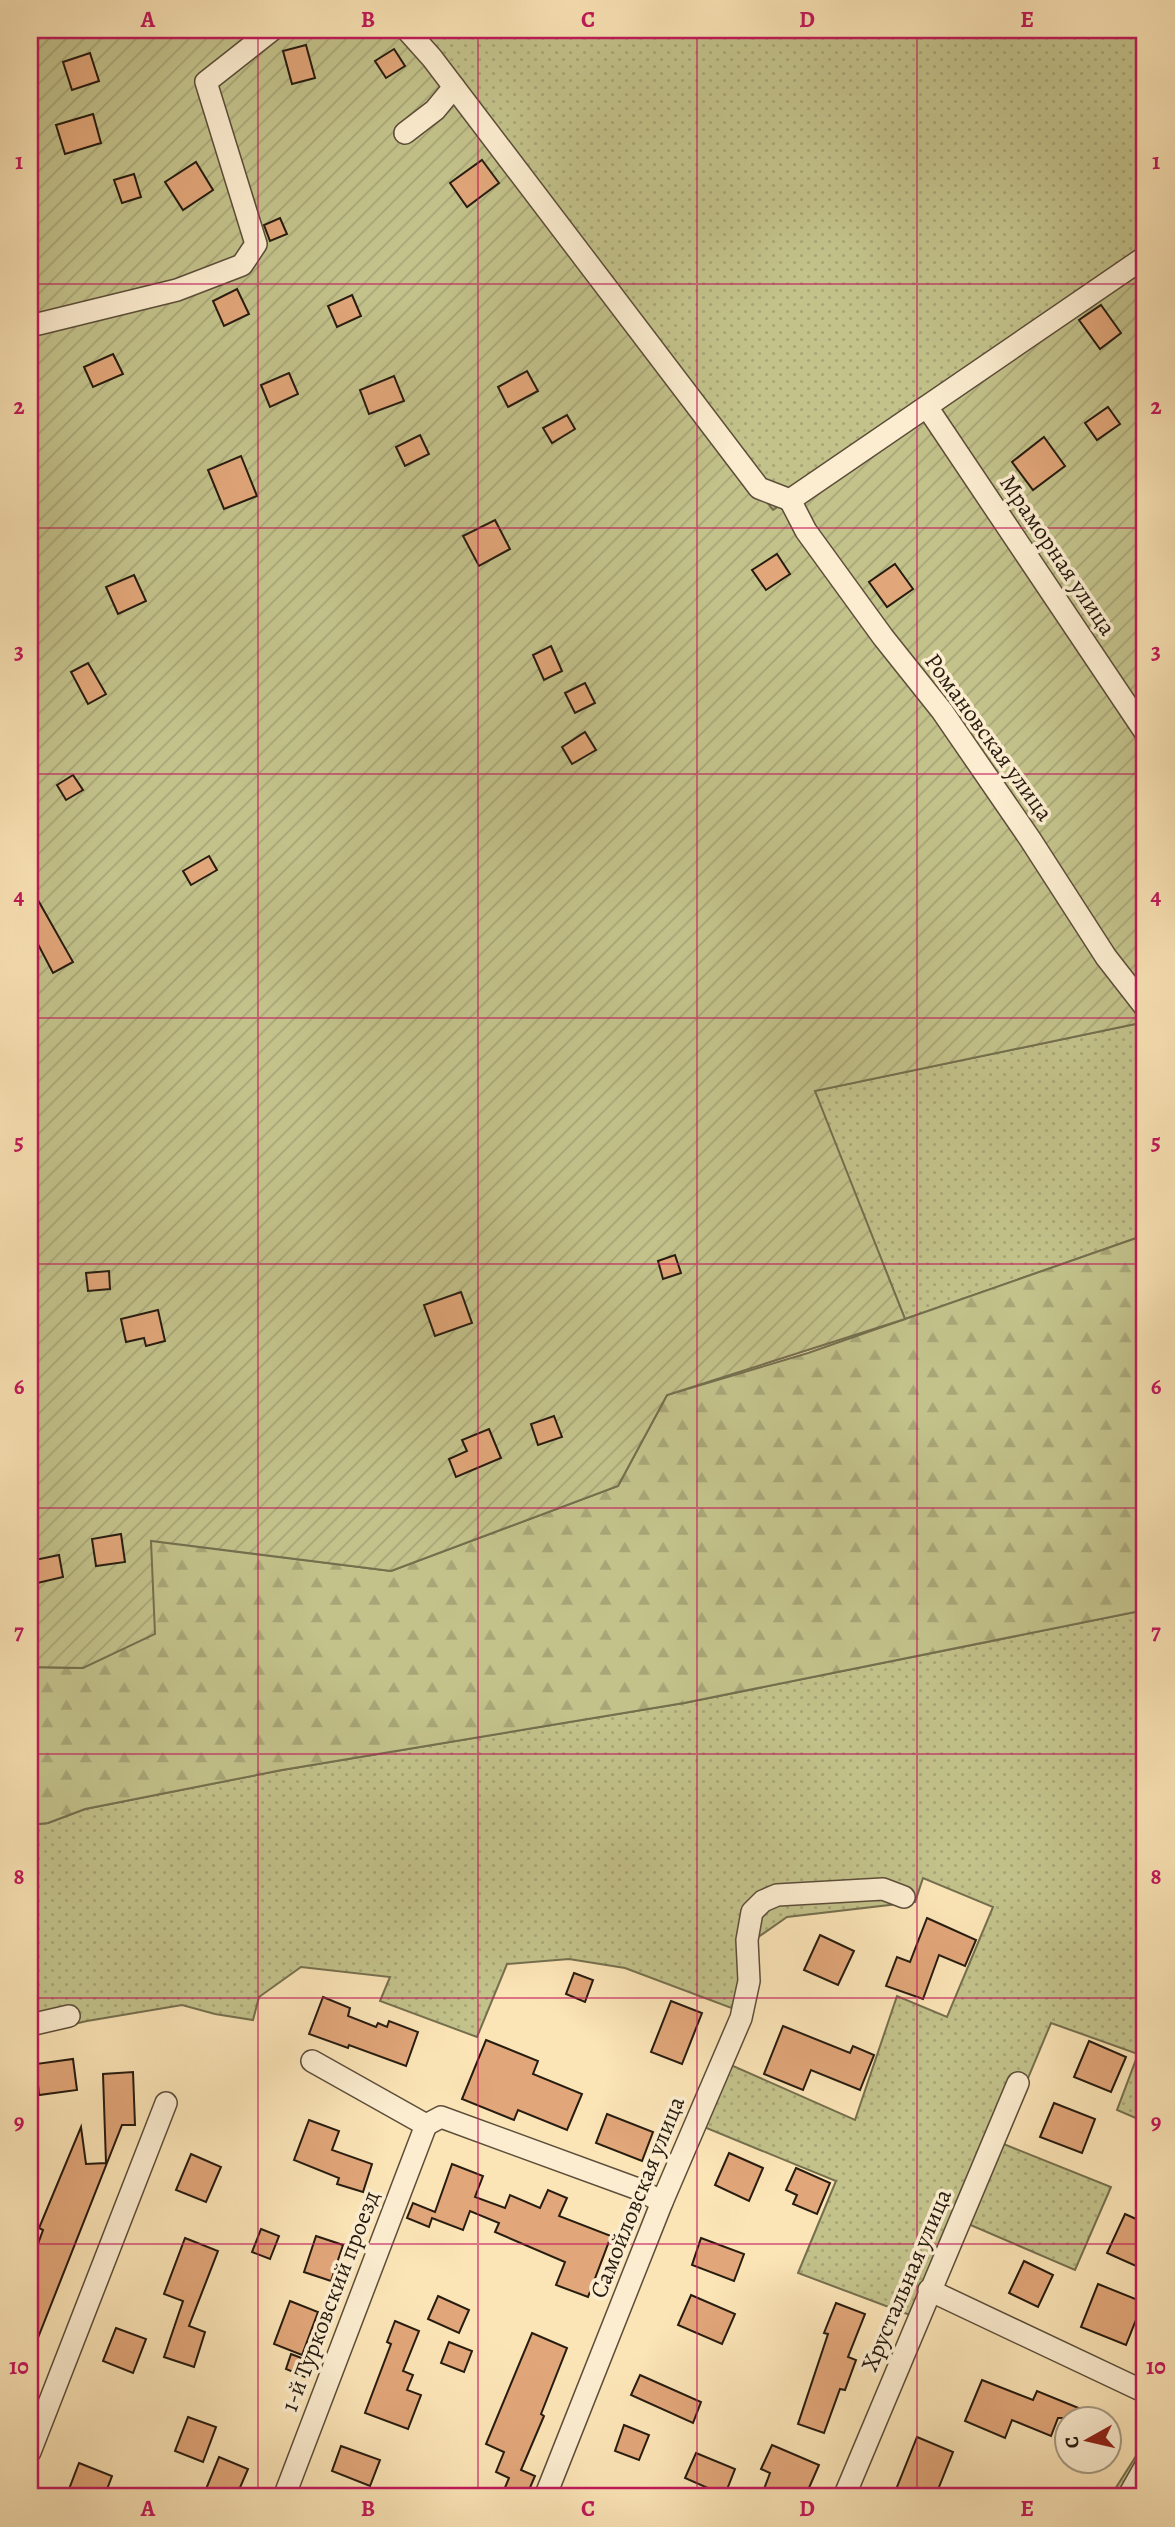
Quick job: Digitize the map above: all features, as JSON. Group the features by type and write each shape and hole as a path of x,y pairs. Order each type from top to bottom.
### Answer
{"street":[{"path":"30,326 177,290 242,265 256,244 206,82 272,30"},
{"path":"407,30 454,87 759,488 790,500 1145,257"},
{"path":"404,132 435,110 454,87"},
{"name":"Мраморная улица","path":"927,407 1145,732"},
{"name":"Романовская улица","path":"790,500 806,531 883,637 942,711 1030,839 1106,957 1145,1007"},
{"name":"Самойловская улица","path":"545,2497 662,2202 741,2018 749,1981 747,1940 752,1912 763,1901 777,1895 883,1889 904,1897"},
{"path":"30,2025 69,2016"},
{"path":"312,2061 426,2125 441,2117 638,2189 662,2202"},
{"name":"Хрустальная улица","path":"844,2497 1018,2083"},
{"path":"30,2452 166,2103"},
{"name":"1-й Турковский проезд","path":"284,2497 426,2125"},
{"path":"929,2290 1145,2392"},
{"path":"1128,2497 1145,2467"}],"green space":[{"path":"30,30 398,30 773,510 1145,263 1145,1022 815,1091 905,1319 667,1395 618,1486 391,1571 151,1541 155,1634 83,1668 30,1667"},
{"path":"410,30 1145,30 1145,255 773,510"},
{"path":"1145,1022 1145,1235 905,1319 814,1091"},
{"path":"1145,1235 1145,1610 684,1703 282,1770 85,1809 48,1823 30,1825 30,1667 83,1668 150,1540 391,1571 618,1486 667,1395 808,1353"},
{"path":"1145,1610 1145,2122 1117,2110 1138,2054 1051,2023 1001,2143 1111,2187 1075,2270 966,2223 910,2315 798,2273 836,2181 704,2127 731,2065 855,2120 897,1996 947,2017 993,1907 923,1878 915,1902 787,1917 754,1940 734,2009 625,1968 569,1959 507,1964 477,2037 380,2001 390,1977 301,1967 259,1997 253,2020 182,2005 30,2034 30,1825 48,1823 85,1809 282,1770 684,1703"},
{"path":"1145,2442 1145,2497 1110,2497"}],"building":[{"path":"306,45 315,78 292,84 283,51"},
{"path":"394,49 405,66 386,78 375,61"},
{"path":"90,53 99,81 72,90 63,62"},
{"path":"93,114 101,143 65,154 56,125"},
{"path":"482,160 499,183 467,207 450,183"},
{"path":"196,162 213,190 183,210 165,182"},
{"path":"134,174 141,197 122,203 114,180"},
{"path":"280,218 287,234 270,241 264,225"},
{"path":"237,289 249,314 224,326 213,301"},
{"path":"352,295 361,316 337,327 328,306"},
{"path":"1101,305 1121,333 1100,349 1079,320"},
{"path":"113,354 123,374 93,387 84,367"},
{"path":"527,371 538,391 508,407 498,387"},
{"path":"289,373 298,394 270,407 261,385"},
{"path":"394,376 404,401 369,414 360,390"},
{"path":"1108,407 1120,424 1097,440 1085,423"},
{"path":"567,415 575,429 552,443 543,428"},
{"path":"420,435 429,454 405,466 396,447"},
{"path":"1044,437 1065,466 1033,490 1012,462"},
{"path":"241,456 257,496 224,509 208,470"},
{"path":"495,520 510,549 479,566 463,536"},
{"path":"777,554 790,574 766,590 752,570"},
{"path":"895,564 913,589 887,607 869,582"},
{"path":"134,575 146,601 118,614 106,587"},
{"path":"551,646 562,671 544,680 533,655"},
{"path":"88,663 106,694 88,704 71,672"},
{"path":"585,683 595,703 575,713 565,693"},
{"path":"585,732 596,750 572,764 562,747"},
{"path":"73,775 83,790 66,800 57,785"},
{"path":"209,856 217,870 191,885 183,871"},
{"path":"30,886 73,962 53,973 30,929"},
{"path":"675,1255 681,1273 663,1279 658,1261"},
{"path":"109,1271 110,1289 88,1291 86,1273"},
{"path":"461,1292 472,1323 435,1336 424,1305"},
{"path":"158,1310 165,1341 146,1346 144,1338 126,1342 121,1319"},
{"path":"554,1416 562,1437 538,1445 531,1424"},
{"path":"489,1429 501,1458 456,1477 449,1459 467,1451 462,1440"},
{"path":"121,1534 125,1562 96,1566 92,1539"},
{"path":"59,1555 63,1577 33,1584 30,1561"},
{"path":"927,1918 976,1940 965,1966 939,1955 923,1999 886,1986 897,1957 910,1962"},
{"path":"820,1935 854,1951 838,1985 804,1970"},
{"path":"574,1973 593,1980 585,2002 566,1994"},
{"path":"323,1997 350,2008 348,2016 376,2027 378,2023 387,2027 389,2021 418,2032 406,2066 309,2034"},
{"path":"671,2001 702,2013 682,2064 651,2052"},
{"path":"783,2026 850,2053 853,2046 874,2055 860,2090 811,2070 803,2090 764,2074"},
{"path":"486,2040 538,2061 533,2074 582,2094 567,2130 518,2110 514,2120 462,2099"},
{"path":"1089,2041 1126,2057 1111,2092 1074,2077"},
{"path":"73,2059 77,2090 39,2095 36,2064"},
{"path":"133,2072 135,2125 122,2125 30,2358 30,2266 43,2230 39,2228 81,2127 86,2164 106,2163 103,2074"},
{"path":"1054,2103 1095,2119 1082,2153 1040,2137"},
{"path":"607,2114 653,2132 642,2161 596,2143"},
{"path":"309,2120 339,2131 332,2150 372,2164 363,2192 337,2184 339,2178 294,2160"},
{"path":"729,2153 763,2168 749,2201 715,2185"},
{"path":"191,2154 221,2167 206,2202 176,2190"},
{"path":"452,2164 483,2176 475,2197 505,2208 510,2195 540,2208 548,2190 567,2198 559,2216 611,2236 588,2297 556,2285 565,2262 495,2232 499,2223 470,2211 463,2230 432,2218 429,2227 407,2218 413,2203 435,2212"},
{"path":"796,2168 830,2183 817,2214 793,2204 797,2195 786,2190"},
{"path":"1125,2214 1145,2223 1145,2270 1107,2253"},
{"path":"261,2229 279,2236 270,2259 252,2252"},
{"path":"316,2236 343,2245 331,2281 304,2272"},
{"path":"185,2238 218,2251 189,2326 205,2332 194,2367 164,2357 183,2301 164,2294"},
{"path":"701,2238 744,2254 734,2281 692,2265"},
{"path":"1024,2261 1053,2275 1038,2307 1009,2293"},
{"path":"1098,2284 1143,2302 1126,2345 1081,2327"},
{"path":"691,2295 735,2314 722,2344 678,2325"},
{"path":"438,2296 469,2310 459,2333 428,2319"},
{"path":"290,2301 318,2312 302,2355 274,2344"},
{"path":"836,2303 865,2314 848,2357 856,2360 845,2390 840,2389 824,2433 798,2424 828,2334 824,2333"},
{"path":"395,2321 419,2331 403,2371 413,2375 407,2390 421,2395 408,2429 365,2413 391,2344 387,2342"},
{"path":"116,2328 146,2339 133,2373 103,2361"},
{"path":"532,2333 567,2348 541,2414 544,2416 521,2470 535,2476 526,2497 501,2497 509,2478 496,2472 504,2452 486,2444"},
{"path":"449,2342 472,2351 464,2372 441,2363"},
{"path":"291,2354 312,2362 305,2377 286,2369"},
{"path":"640,2375 701,2402 693,2423 631,2395"},
{"path":"982,2380 1033,2400 1037,2391 1069,2404 1052,2404 1051,2436 1012,2420 1005,2438 965,2421"},
{"path":"188,2417 216,2427 203,2462 175,2451"},
{"path":"624,2425 649,2435 639,2460 615,2451"},
{"path":"917,2437 953,2452 935,2497 893,2497"},
{"path":"772,2445 819,2465 805,2497 761,2497 770,2473 761,2469"},
{"path":"341,2446 380,2460 370,2486 332,2471"},
{"path":"696,2453 735,2469 724,2497 705,2497 708,2488 685,2478"},
{"path":"219,2457 248,2469 236,2497 213,2497 204,2494"},
{"path":"79,2463 112,2476 104,2497 66,2497"}]}
